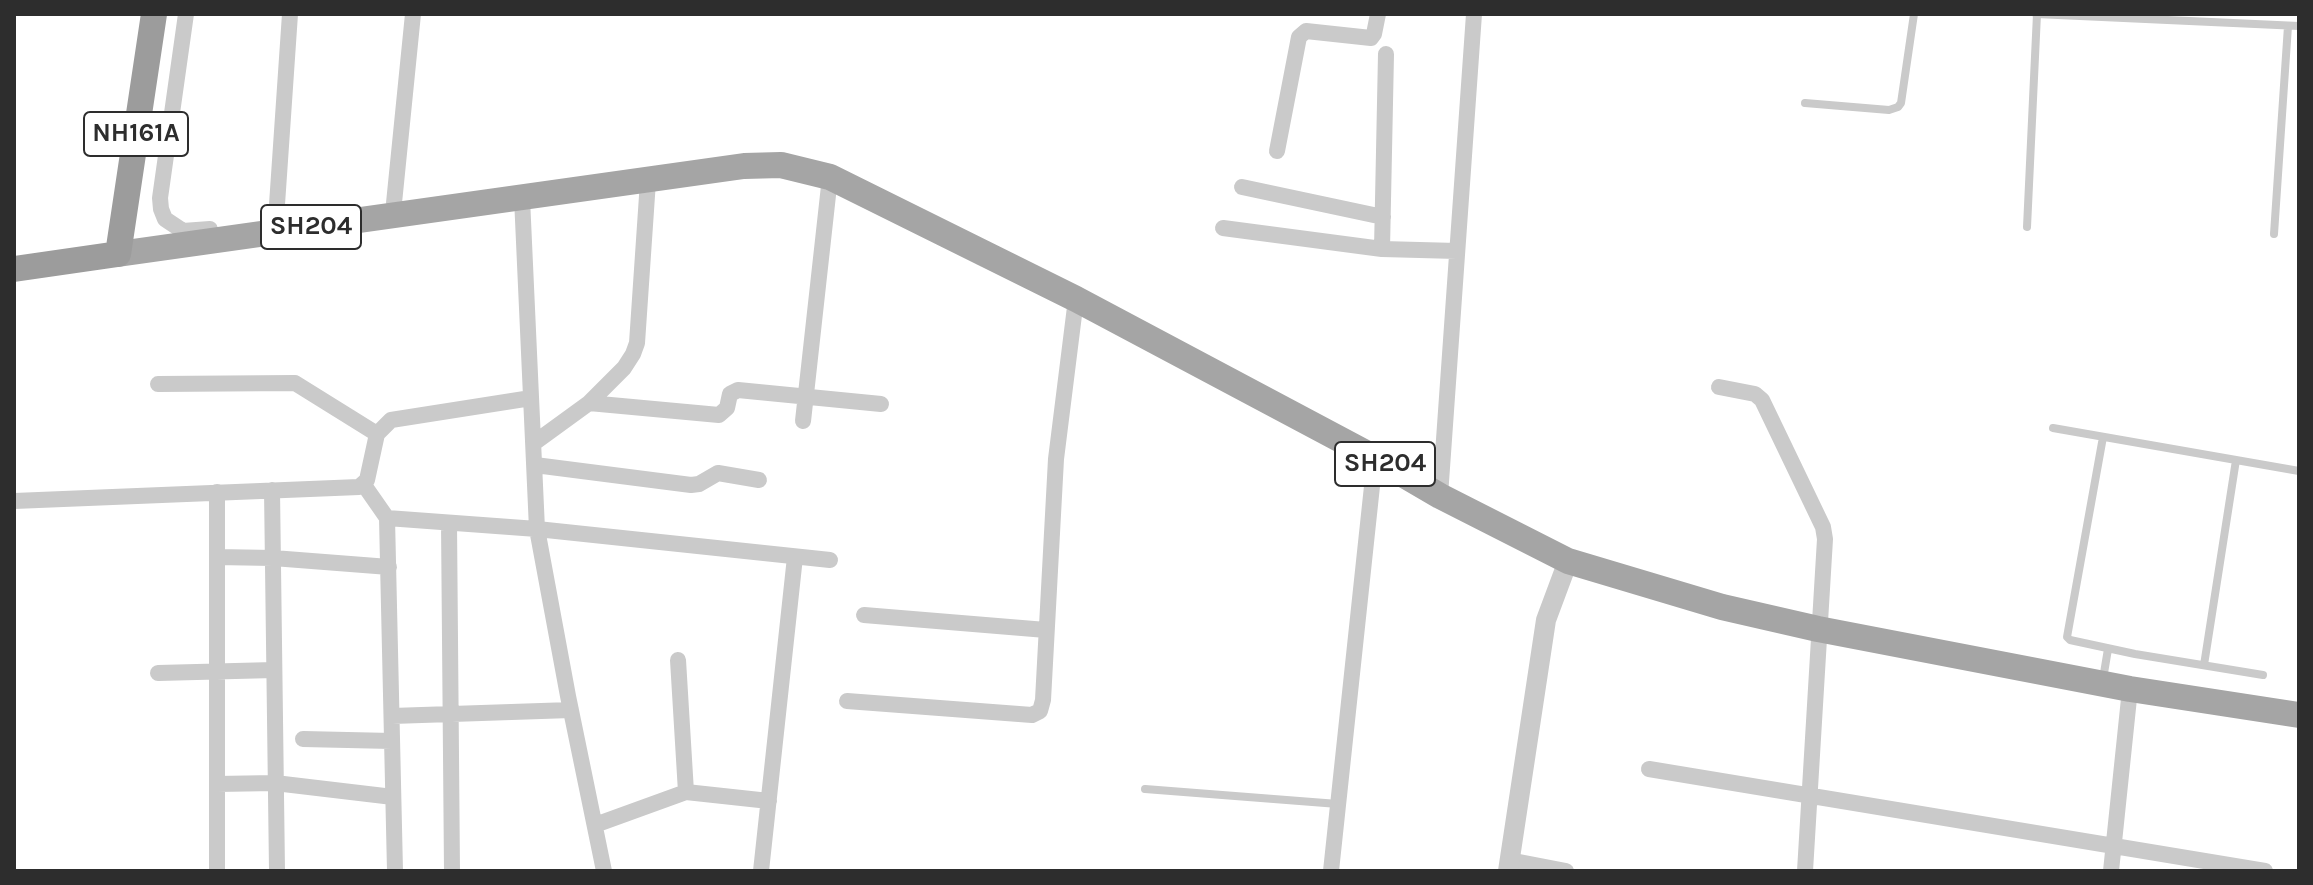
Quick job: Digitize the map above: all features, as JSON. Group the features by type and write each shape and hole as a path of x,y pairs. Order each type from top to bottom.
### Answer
{"highway":[{"name":"NH161A","path":"118,254 154,14"},
{"path":"14,269 118,254"}],"main road":[{"name":"SH204","path":"118,254 744,166 781,165 830,177 1076,299 1375,458 1440,496 1568,561 1722,607 1818,629 2102,684 2299,715"}],"street":[{"path":"186,14 160,198 165,219 183,231 510,189 531,398 537,529 604,871"},
{"path":"276,219 290,14"},
{"path":"394,203 413,14"},
{"path":"1277,151 1299,37 1306,31 1371,38 1378,14"},
{"path":"1440,496 1474,14"},
{"path":"1382,249 1386,54"},
{"path":"803,421 830,177"},
{"path":"534,443 589,403 624,368 637,343 648,181"},
{"path":"1242,187 1383,217"},
{"path":"1223,228 1382,249 1457,251"},
{"path":"847,701 1036,714 1040,711 1056,459 1076,299"},
{"path":"158,384 295,383 377,434"},
{"path":"1719,387 1755,394 1762,400 1823,527 1826,549 1818,629 1805,871"},
{"path":"589,403 719,415 727,408 730,394 738,390 881,404"},
{"path":"395,871 387,518 364,485 377,434 391,420 531,398"},
{"path":"1331,871 1375,458"},
{"path":"535,465 691,485 718,473 759,480"},
{"path":"14,501 364,485"},
{"path":"272,490 277,871"},
{"path":"217,492 217,871"},
{"path":"387,518 537,529 830,560"},
{"path":"449,523 452,871"},
{"path":"217,557 389,567"},
{"path":"761,871 795,557"},
{"path":"1566,871 1508,865 1546,620 1568,561"},
{"path":"864,615 1046,630"},
{"path":"678,660 686,792"},
{"path":"158,673 274,670"},
{"path":"2111,871 2130,689"},
{"path":"392,716 571,710"},
{"path":"303,739 392,741"},
{"path":"1649,769 2265,871"},
{"path":"217,784 275,783 393,797"},
{"path":"595,825 686,792 769,801"}],"lane":[{"path":"1805,103 1889,110 1898,107 1914,14"},
{"path":"2027,227 2036,14 2299,26"},
{"path":"2274,234 2288,26"},
{"path":"2053,428 2299,471"},
{"path":"2103,437 2066,632 2070,640 2263,675"},
{"path":"2204,665 2236,460"},
{"path":"2102,684 2108,649"},
{"path":"1145,789 1338,804"}]}
